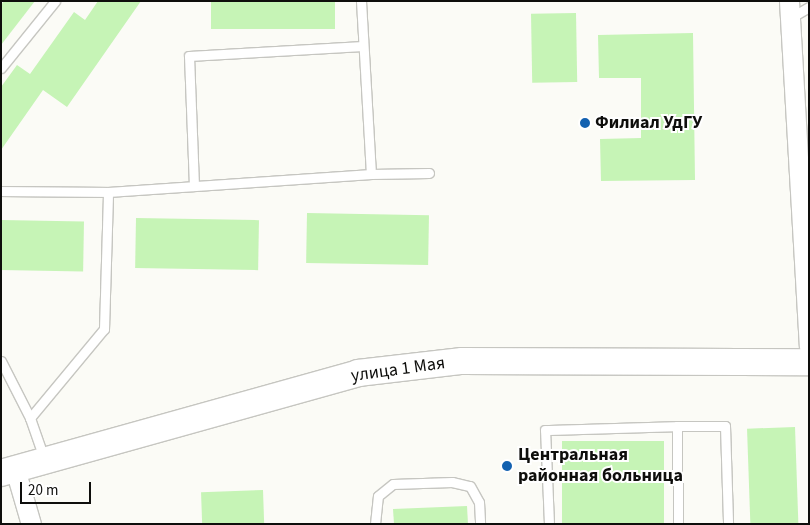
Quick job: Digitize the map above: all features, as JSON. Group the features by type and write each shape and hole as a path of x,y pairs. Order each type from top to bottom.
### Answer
{"main road":[{"name":"улица 1 Мая","path":"8,471 358,373 462,361 809,362"}],"street":[{"path":"789,10 803,144 809,346"},
{"path":"8,471 30,524"}],"lane":[{"path":"1,68 55,1"},
{"path":"361,1 371,174"},
{"path":"789,10 809,7"},
{"path":"194,186 189,56 363,46"},
{"path":"1,191 108,192 371,174 428,173"},
{"path":"30,418 104,329 108,192"},
{"path":"1,360 30,418 45,461"},
{"path":"549,524 545,430 677,426 725,426 728,524"},
{"path":"677,426 678,524"},
{"path":"375,524 378,496 393,484 452,482 470,486 480,502 480,524"}],"building":[{"path":"4,1 35,1 1,45 1,5"},
{"path":"98,1 141,1 67,107 43,90 1,150 1,87 17,65 30,74 74,12 85,20"},
{"path":"211,1 335,1 335,29 211,29"},
{"path":"576,13 577,82 532,83 531,14"},
{"path":"693,33 695,180 601,181 600,139 641,138 641,78 599,78 598,35"},
{"path":"307,213 429,215 428,265 306,263"},
{"path":"136,218 259,220 258,270 135,268"},
{"path":"1,220 84,221 83,271 1,270"},
{"path":"795,427 798,524 750,524 747,429"},
{"path":"562,441 664,441 664,524 562,524"},
{"path":"263,490 264,524 202,524 201,492"},
{"path":"467,506 468,524 394,524 393,509"}],"place":[{"name":"Филиал УдГУ","path":"585,123"},
{"name":"Центральная районная больница","path":"507,466"}]}
